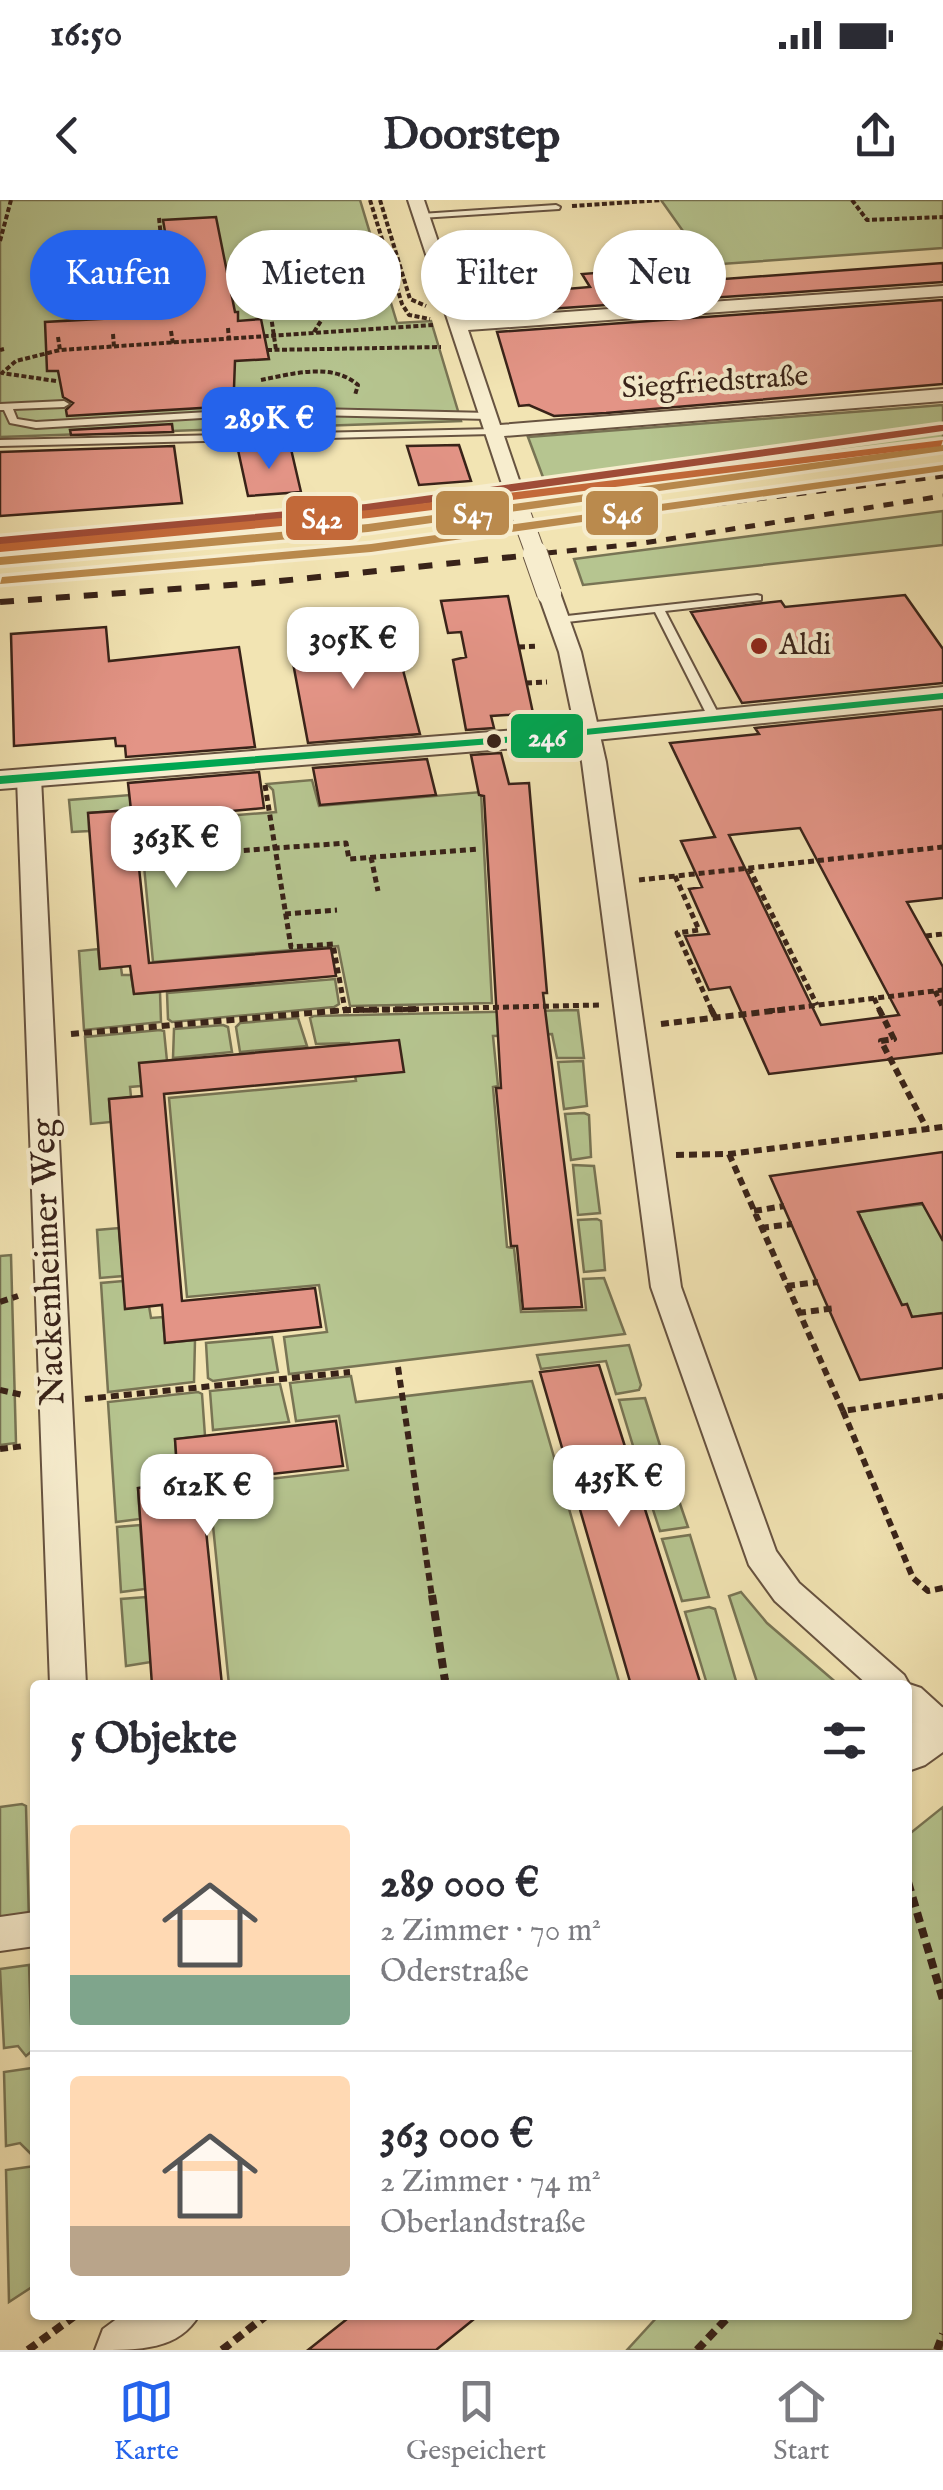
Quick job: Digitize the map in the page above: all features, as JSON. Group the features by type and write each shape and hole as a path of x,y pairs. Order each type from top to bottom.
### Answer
{"street":[{"path":"419,208 448,321 491,423 558,620 594,762 666,1287 762,1556 787,1592 886,1680"},
{"path":"448,321 943,291"},
{"name":"Siegfriedstraße","path":"491,423 943,396"},
{"path":"14,779 586,732 943,696"},
{"name":"Nackenheimer Weg","path":"14,779 55,1400 68,1680"},
{"path":"0,1934 30,1930"}],"lane":[{"path":"419,208 556,208"},
{"path":"234,395 258,400 268,412"},
{"path":"64,404 4,407 13,421 36,425 268,412 491,423"},
{"path":"0,443 491,423"},
{"path":"558,620 757,598"},
{"path":"658,608 715,720"}],"path":[{"path":"0,241 11,200"},
{"path":"370,200 402,304 409,315 448,321"},
{"path":"380,200 410,299 448,321"},
{"path":"556,208 662,200"},
{"path":"852,200 867,220 943,217"},
{"path":"159,218 159,230"},
{"path":"272,320 276,350"},
{"path":"313,334 322,320"},
{"path":"56,381 2,373 16,361 60,350 275,337 448,321"},
{"path":"228,328 229,340"},
{"path":"171,331 173,344"},
{"path":"113,334 114,347"},
{"path":"58,336 60,350"},
{"path":"268,350 447,347"},
{"path":"519,646 539,646"},
{"path":"526,683 547,682"},
{"path":"264,778 291,948 333,944 345,1010"},
{"path":"154,857 346,842 349,859 479,849"},
{"path":"608,884 943,846"},
{"path":"371,858 378,891"},
{"path":"749,868 816,1005"},
{"path":"675,876 699,930 677,933 715,1017"},
{"path":"286,914 337,910"},
{"path":"926,936 942,937"},
{"path":"628,1024 939,991 943,1008"},
{"path":"874,998 894,1039 881,1041 927,1129"},
{"path":"72,1034 345,1010 600,1005"},
{"path":"645,1155 729,1154 943,1127"},
{"path":"729,1154 913,1578 928,1591 943,1588"},
{"path":"754,1211 784,1206"},
{"path":"761,1228 792,1224"},
{"path":"786,1286 818,1282"},
{"path":"0,1302 26,1293"},
{"path":"798,1313 835,1308"},
{"path":"398,1367 443,1680"},
{"path":"55,1400 350,1372"},
{"path":"843,1411 943,1396"},
{"path":"0,1449 31,1446"},
{"path":"912,1891 943,2000"},
{"path":"28,2350 69,2320"},
{"path":"222,2350 261,2320"},
{"path":"697,2350 725,2320"},
{"path":"936,2350 943,2334"}],"green space":[{"path":"0,200 360,200 369,230 226,230 226,320 431,321 461,421 0,437"},
{"path":"661,200 943,200 943,248 726,264 726,230 682,230"},
{"path":"943,405 943,440 550,496 528,437"},
{"path":"943,511 943,545 583,585 574,559"},
{"path":"312,780 319,806 481,792 492,1003 350,1006 338,946 153,962 140,823 276,812 273,790 267,784"},
{"path":"130,795 131,810 89,813 89,831 72,832 69,800"},
{"path":"98,949 100,969 121,967 122,975 131,975 134,994 160,992 161,1022 84,1030 79,951"},
{"path":"335,979 339,1004 334,1007 172,1022 168,1019 167,993"},
{"path":"578,1010 584,1058 557,1058 552,1034 493,1036 498,1086 493,1087 507,1247 514,1248 521,1312 586,1310 583,1279 604,1278 625,1334 289,1374 284,1337 327,1332 319,1285 187,1297 169,1098 356,1081 349,1043 316,1044 310,1018 314,1016"},
{"path":"298,1018 307,1046 240,1052 236,1027 240,1023"},
{"path":"228,1027 232,1052 173,1058 174,1029"},
{"path":"164,1031 167,1061 141,1086 130,1087 131,1097 109,1100 111,1122 91,1124 85,1037"},
{"path":"583,1061 587,1106 564,1109 558,1062"},
{"path":"565,1114 589,1115 591,1157 571,1160"},
{"path":"573,1165 594,1166 600,1213 578,1215"},
{"path":"943,1202 943,1313 912,1317 907,1305 902,1305 858,1212"},
{"path":"578,1220 601,1221 605,1270 584,1272"},
{"path":"119,1228 123,1276 100,1278 97,1230"},
{"path":"11,1255 16,1443 0,1445 0,1256"},
{"path":"123,1281 149,1306 151,1318 163,1317 165,1343 195,1340 194,1382 108,1392 101,1283"},
{"path":"272,1337 278,1372 213,1381 208,1378 206,1343"},
{"path":"629,1345 641,1385 639,1390 616,1394 606,1361 541,1369 537,1355"},
{"path":"351,1376 356,1402 532,1381 619,1680 228,1680 209,1486 348,1470 339,1416 296,1421 290,1383"},
{"path":"280,1384 289,1422 213,1430 210,1391"},
{"path":"202,1394 205,1436 175,1439 177,1471 165,1473 166,1484 138,1488 140,1519 116,1522 108,1402"},
{"path":"645,1398 664,1458 638,1462 619,1400"},
{"path":"667,1466 688,1527 660,1531 640,1470"},
{"path":"140,1525 145,1589 121,1592 117,1527"},
{"path":"690,1535 709,1597 682,1601 662,1539"},
{"path":"741,1592 767,1623 833,1680 756,1680 729,1596"},
{"path":"146,1597 151,1662 126,1666 121,1599"},
{"path":"715,1609 736,1680 706,1680 685,1612"},
{"path":"26,1806 29,1922 0,1926 0,1807"},
{"path":"943,1807 943,2350 627,2350 654,2320 912,2320 912,1832"},
{"path":"29,1965 30,2053 26,2056 18,2046 4,2048 0,1969"},
{"path":"30,2068 30,2153 20,2143 6,2146 4,2072"},
{"path":"30,2167 30,2288 9,2302 6,2170"}],"building":[{"path":"216,217 226,267 226,320 261,320 269,359 235,361 234,388 227,393 234,406 67,416 66,410 73,403 63,397 58,371 47,371 45,322 206,320 206,230 165,230 163,220"},
{"path":"943,263 943,282 726,297 726,279"},
{"path":"593,273 593,306 573,307 573,288 590,287 582,274"},
{"path":"943,300 943,384 554,416 529,405 519,406 497,332 664,320 726,320 726,316"},
{"path":"172,424 173,432 71,435 70,430"},
{"path":"459,445 471,481 419,485 407,446"},
{"path":"174,446 182,503 0,516 0,452"},
{"path":"291,449 301,492 248,496 238,450"},
{"path":"905,595 943,649 943,683 742,703 691,612 781,601 785,607"},
{"path":"508,596 533,713 491,716 494,728 466,730 453,660 466,657 461,632 448,633 441,601"},
{"path":"106,627 109,661 239,647 255,747 126,757 125,746 116,746 115,738 14,746 11,634"},
{"path":"395,640 420,734 308,743 290,647"},
{"path":"943,709 943,898 907,902 943,967 943,1053 769,1074 730,987 709,990 685,936 709,934 689,889 702,887 681,841 715,837 670,743 759,734 755,728","holes":["800,828 899,1015 821,1025 729,835"]},
{"path":"501,753 509,784 529,783 547,993 543,993 582,1307 523,1309 517,1246 511,1246 496,1088 501,1088 484,796 479,795 471,755"},
{"path":"427,759 436,795 320,805 313,768"},
{"path":"259,772 264,808 134,820 149,963 331,948 336,976 134,994 130,966 100,969 88,813 131,810 128,783"},
{"path":"399,1040 404,1072 164,1094 182,1301 315,1288 321,1327 165,1343 162,1305 125,1309 109,1099 142,1096 139,1063"},
{"path":"943,1152 943,1241 922,1203 858,1212 902,1305 907,1304 912,1317 943,1313 943,1368 860,1380 770,1176"},
{"path":"599,1365 699,1680 630,1680 540,1372"},
{"path":"336,1421 343,1466 201,1482 221,1680 152,1680 138,1488 178,1483 175,1439"},
{"path":"346,2320 473,2320 436,2350 308,2350"}],"railway":[{"path":"304,554 943,476"},
{"path":"527,555 637,544 943,496"},
{"path":"304,554 320,553"},
{"path":"0,602 270,582 551,553"},
{"path":"0,583 304,554"},
{"path":"300,555 304,554"}],"transit line":[{"path":"0,541 366,508 940,428"},
{"name":"S42","path":"0,548 369,514 941,443"},
{"name":"S47","path":"0,561 368,528 943,448"},
{"name":"S46","path":"2,581 371,548 943,468"},
{"name":"246","path":"0,780 516,739 943,696"}],"place":[{"name":"Aldi","path":"759,646"}]}
